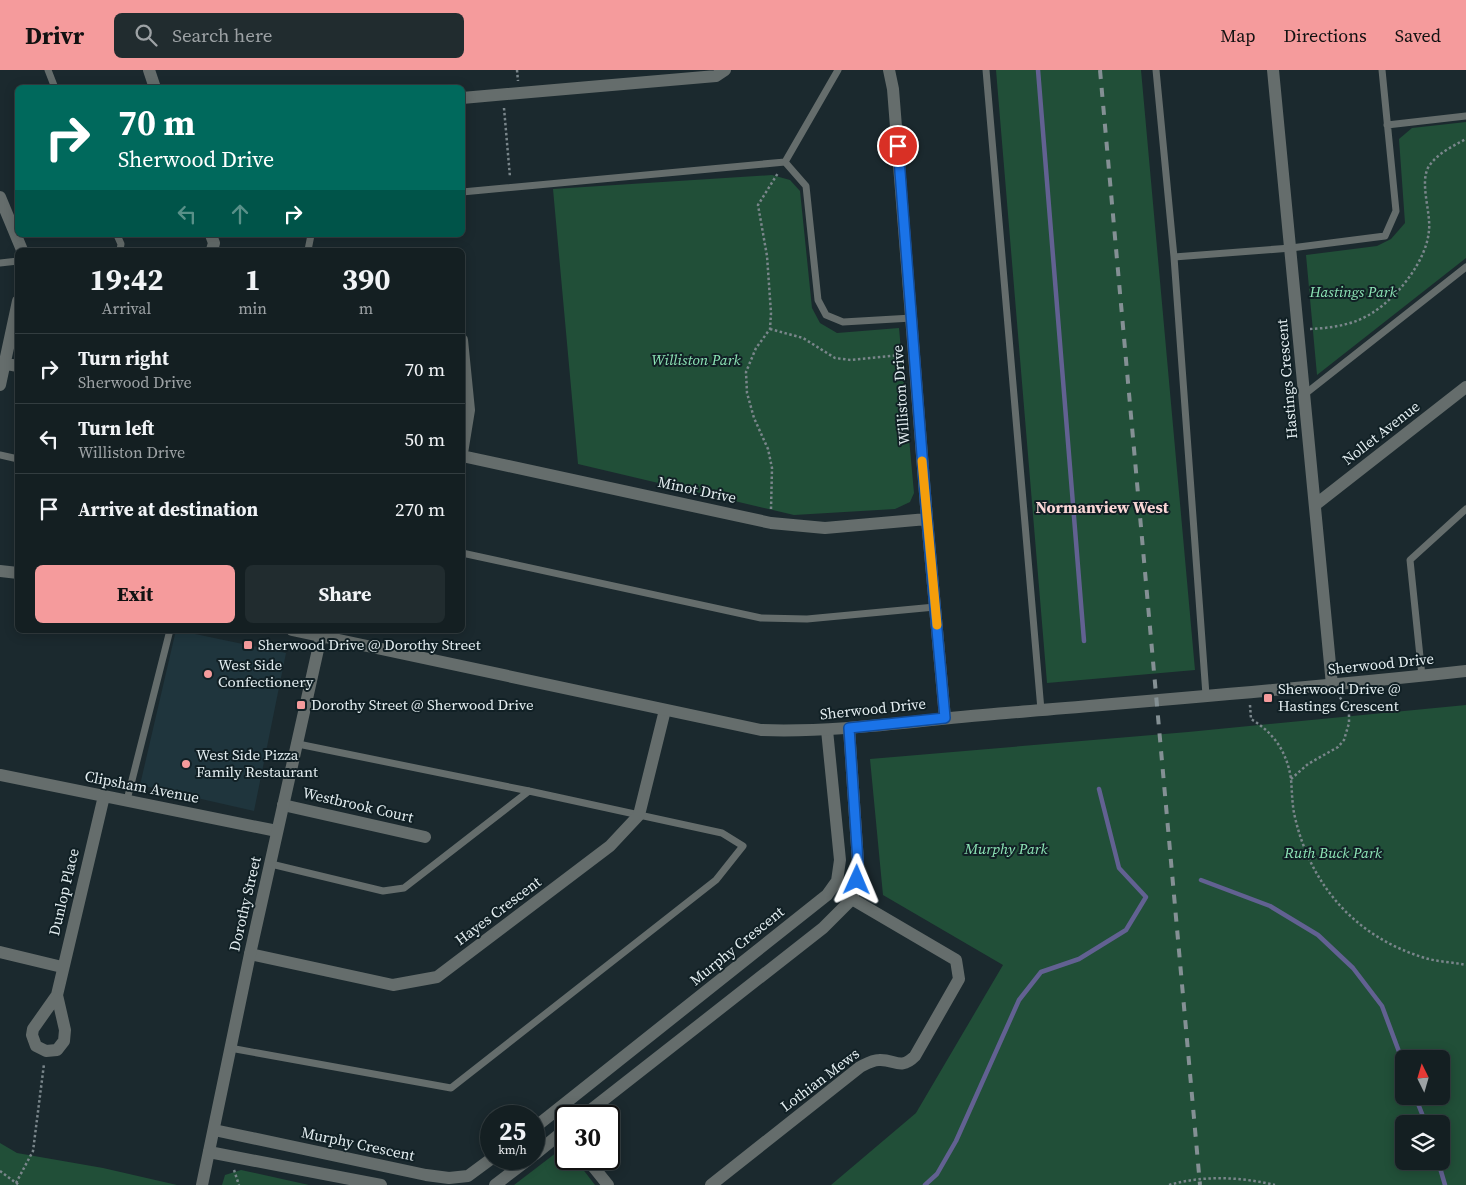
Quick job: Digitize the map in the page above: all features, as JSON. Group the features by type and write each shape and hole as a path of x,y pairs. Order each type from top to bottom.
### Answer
{"street":[{"path":"149,70 154,85"},
{"path":"465,98 716,76 724,70"},
{"name":"Williston Drive","path":"889,70 894,89 927,519 945,718"},
{"name":"Hastings Crescent","path":"1273,70 1332,685"},
{"path":"0,197 15,233"},
{"path":"0,385 2,363 15,313"},
{"path":"2,363 15,365"},
{"path":"465,370 469,410 465,435"},
{"name":"Nollet Avenue","path":"1315,504 1466,387"},
{"name":"Minot Drive","path":"465,455 771,524 825,528 927,519"},
{"path":"0,571 15,573"},
{"name":"Sherwood Drive","path":"322,633 761,730 802,732 1466,672"},
{"name":"Dorothy Street","path":"202,1185 250,954 322,633"},
{"path":"640,815 665,710"},
{"path":"597,1105 823,928 852,899 857,880 858,862 849,728"},
{"name":"Murphy Crescent","path":"545,1120 827,895 837,880 840,846 827,730"},
{"name":"Clipsham Avenue","path":"0,775 277,832"},
{"name":"Dunlop Place","path":"57,995 33,1029 32,1035 36,1046 46,1051 57,1050 64,1041 65,1030 57,995 62,967 104,796"},
{"name":"Westbrook Court","path":"283,805 425,837"},
{"name":"Hayes Crescent","path":"250,954 393,985 437,977 610,846 640,815"},
{"name":"Lothian Mews","path":"711,1185 860,1067 878,1060 888,1060 901,1065 909,1063 915,1056 959,979 956,960 852,899"},
{"path":"0,952 62,967"},
{"path":"552,1115 555,1118"},
{"name":"Murphy Crescent","path":"214,1130 426,1175 449,1178 468,1176 480,1167"},
{"path":"209,1152 381,1185"},
{"path":"496,1185 515,1170"},
{"path":"596,1170 608,1185"}],"lane":[{"path":"48,70 54,85"},
{"path":"785,162 838,70"},
{"path":"986,70 1041,710"},
{"path":"1156,70 1174,258 1206,695"},
{"path":"1174,258 1290,248 1385,236 1396,211 1382,70"},
{"path":"1387,125 1466,116"},
{"path":"465,192 785,162"},
{"path":"785,162 806,186 818,300 826,316 843,322 912,318"},
{"path":"0,262 15,261"},
{"path":"1305,394 1466,267"},
{"path":"0,455 15,458"},
{"path":"1422,676 1410,560 1466,509"},
{"path":"465,554 761,618 807,620 935,607"},
{"path":"127,800 169,633"},
{"path":"230,1048 452,1088 716,880 743,846 722,833 298,744"},
{"path":"271,864 383,891 404,888 529,791"}],"path":[{"path":"503,94 511,188"},
{"path":"1298,329 1331,328 1353,322 1373,313 1406,281 1419,263 1427,244 1430,229 1425,178 1428,167 1438,156 1466,139"},
{"path":"771,524 772,468 768,449 754,418 747,393 746,372 756,348 770,329 771,313 766,256 758,205 785,162"},
{"path":"770,329 803,338 835,358 851,360 914,354"},
{"path":"1291,779 1308,764 1338,747 1348,731 1349,710 1332,685"},
{"path":"1249,692 1251,719 1272,734 1288,764 1294,811 1300,839 1311,866 1332,898 1357,923 1386,942 1425,958 1466,965"},
{"path":"0,1171 18,1184 33,1151 46,1051"},
{"path":"1170,1185 1200,1179 1226,1178 1255,1180 1275,1185"}],"shaded area":[{"path":"175,633 190,633 286,653 254,811 140,785"}],"green space":[{"path":"996,70 1141,70 1195,670 1047,683"},
{"name":"Hastings Park","path":"1466,122 1466,258 1317,375 1306,255 1377,246 1391,239 1405,223 1399,139 1412,128"},
{"name":"Williston Park","path":"772,175 790,180 800,191 812,308 820,323 837,333 899,328 914,493 910,502 895,509 794,515 578,464 553,189"},
{"path":"1466,705 1466,1185 831,1185 916,1113 1003,965 883,895 870,759 1188,732"},
{"path":"0,1143 17,1153 103,1168 177,1185 0,1185"},
{"path":"555,1154 555,1170 583,1170 595,1185 514,1185 534,1170 545,1170 545,1161"},
{"path":"241,1170 309,1185 222,1185 225,1175"}],"waterway":[{"path":"1038,70 1084,641"},
{"path":"925,1185 937,1174 956,1141 1019,1000 1041,972 1079,959 1126,930 1146,897 1119,868 1099,789"},
{"path":"1201,880 1270,906 1318,935 1353,968 1382,1006 1398,1050"},
{"path":"1419,1105 1422,1115"},
{"path":"1441,1170 1445,1185"}],"railway":[{"path":"1100,70 1200,1185"}],"slow traffic":[{"path":"922,461 937,625"}],"place":[{"name":"Sherwood Drive @ Dorothy Street","path":"248,645"},
{"name":"West Side Confectionery","path":"208,674"},
{"name":"Sherwood Drive @ Hastings Crescent","path":"1268,698"},
{"name":"Dorothy Street @ Sherwood Drive","path":"301,705"},
{"name":"West Side Pizza Family Restaurant","path":"186,764"}],"district":[{"name":"Normanview West","path":"1102,507"}],"route":[{"path":"857,880 858,862 849,728 945,718 927,519 898,146"}],"park label":[{"name":"Murphy Park","path":"1006,849"},
{"name":"Ruth Buck Park","path":"1333,853"}]}
